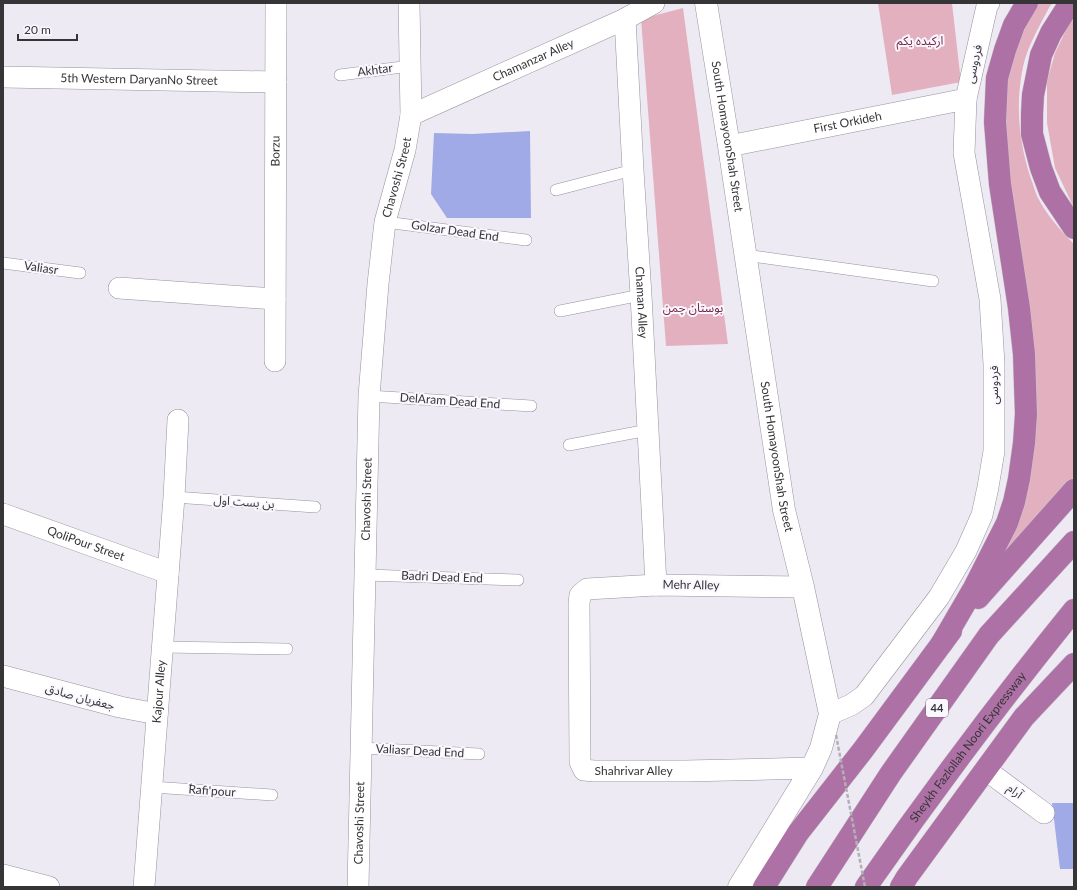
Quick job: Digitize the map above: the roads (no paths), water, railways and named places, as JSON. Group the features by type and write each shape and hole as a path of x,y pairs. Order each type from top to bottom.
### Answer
{"highway":[{"path":"942,642 974,588 1007,523 1014,502 1019,479 1024,443 1026,414 1024,354 1019,308 1000,184 995,122 999,71 1014,25 1027,3"},
{"path":"1070,3 1051,33 1041,55 1032,96 1032,134 1043,174 1050,192 1074,228"},
{"path":"764,887 798,833 863,750 942,642 982,593 1074,490"},
{"name":"44","path":"817,887 891,773 989,634 1074,542"},
{"name":"Sheykh Fazlollah Noori Expressway","path":"865,887 914,818 1031,663 1074,610"},
{"path":"902,884 1024,717 1074,664"},
{"path":"1024,717 1074,684"}],"street":[{"name":"Borzu","path":"275,360 276,3"},
{"name":"Chavoshi Street","path":"358,887 369,396 378,284 385,222 405,150 411,115 409,3"},
{"name":"Chamanzar Alley","path":"411,115 625,20 654,3"},
{"name":"South HomayoonShah Street","path":"706,3 784,510 803,587 830,714 821,748 812,768 739,887"},
{"name":"فردوسی","path":"830,714 851,705 864,696 939,597 966,551 982,515 994,451 994,364 990,299 964,153 966,99 987,6 989,3"},
{"name":"Chaman Alley","path":"625,20 656,585"},
{"name":"5th Western DaryanNo Street","path":"3,77 276,82"},
{"name":"First Orkideh","path":"729,146 966,99"},
{"path":"119,288 275,299"},
{"name":"Kajour Alley","path":"144,887 174,497 178,420"},
{"name":"QoliPour Street","path":"3,514 168,573"},
{"name":"Mehr Alley","path":"580,595 587,589 656,585 803,587"},
{"name":"Shahrivar Alley","path":"580,595 580,762 584,770 594,772 812,768"},
{"name":"جعفریان صادق","path":"3,676 120,707 157,714"},
{"name":"آرام","path":"986,770 1044,813"},
{"path":"3,875 49,887"}],"lane":[{"name":"Akhtar","path":"340,75 410,66"},
{"path":"556,190 633,170"},
{"name":"Golzar Dead End","path":"385,222 526,240"},
{"path":"745,255 933,281"},
{"name":"Valiasr","path":"3,263 80,273"},
{"path":"560,311 641,295"},
{"name":"DelAram Dead End","path":"369,396 531,406"},
{"path":"569,444 648,430"},
{"name":"بن بست اول","path":"174,497 315,506"},
{"name":"Badri Dead End","path":"365,575 518,580"},
{"path":"162,647 287,649"},
{"name":"Valiasr Dead End","path":"361,748 479,754"},
{"name":"ًRafi'pour","path":"152,786 272,795"}],"park label":[{"name":"ارکیده یکم","path":"920,41"},
{"name":"بوستان چمن","path":"693,308"}]}
